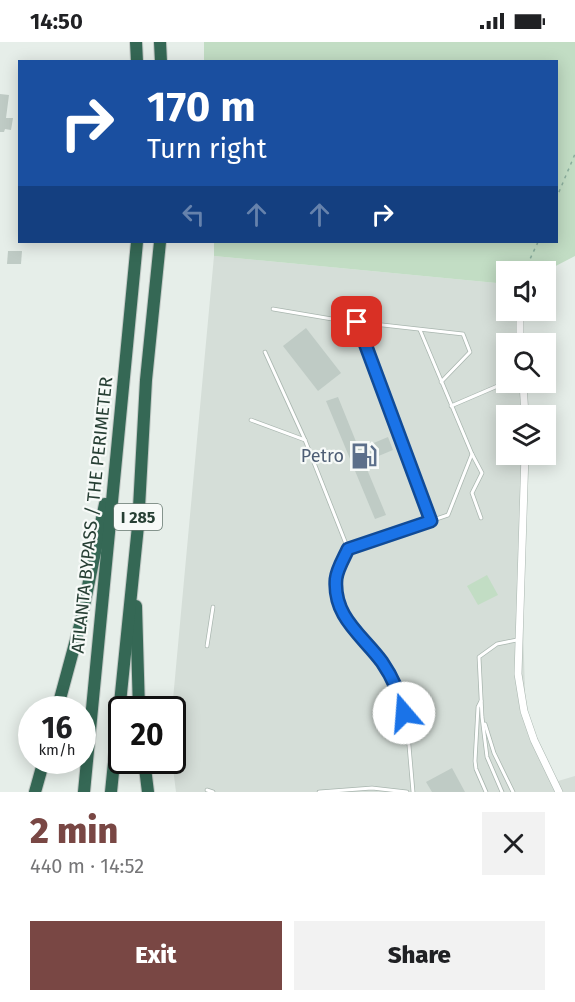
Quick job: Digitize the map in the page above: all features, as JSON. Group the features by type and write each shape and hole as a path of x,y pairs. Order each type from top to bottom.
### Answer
{"highway":[{"path":"136,42 137,60"},
{"path":"159,42 161,60"},
{"name":"ATLANTA BYPASS / THE PERIMETER","path":"84,792 137,243"},
{"name":"I 285","path":"111,792 138,526 146,380 159,243"},
{"path":"61,696 80,625 117,441"},
{"path":"138,526 136,634 138,696"},
{"path":"35,792 40,774"},
{"path":"146,774 148,792"}],"street":[{"path":"525,465 518,639 519,674 524,711 534,740 560,792"}],"lane":[{"path":"273,309 357,322 462,334 470,352 441,382"},
{"path":"357,322 431,521"},
{"path":"420,330 450,406 482,473 472,493 481,518"},
{"path":"265,352 305,440 348,549 336,577 337,601 353,630 382,662 400,693 408,734 412,792"},
{"path":"450,406 496,387"},
{"path":"251,420 305,440"},
{"path":"348,549 448,515 472,454"},
{"path":"207,646 213,607"},
{"path":"502,792 487,758 479,657 497,644 518,639"},
{"path":"481,700 478,707 475,761 486,792"},
{"path":"482,717 494,753 513,792"},
{"path":"319,792 372,788 407,792"},
{"path":"207,790 213,792"}],"path":[{"path":"558,194 575,154"},
{"path":"529,261 538,243"}],"shaded area":[{"path":"214,256 496,283 496,321 521,321 521,333 496,333 496,393 524,393 525,405 496,405 496,465 527,465 522,593 526,722 558,781 575,776 575,792 176,792 174,774 186,774 186,696 173,696"}],"green space":[{"path":"204,42 575,42 575,256 556,266 556,261 496,261 496,283 214,256 214,243 558,243 558,60 204,60"},
{"path":"487,575 498,595 478,605 467,586"}],"building":[{"path":"0,94 9,95 6,118 13,118 11,130 5,129 4,132 0,132"},
{"path":"8,251 22,251 21,264 7,264"},
{"path":"306,328 341,373 318,391 283,346"},
{"name":"Petro","path":"338,397 359,449 388,437 393,450 364,462 386,515 375,519 326,401"},
{"path":"452,768 465,792 432,792 426,782"}],"place":[{"name":"Petro","path":"364,456"}],"route":[{"path":"357,322 431,521 348,549 336,577 337,601 353,630 382,662 400,693 404,713"}]}
